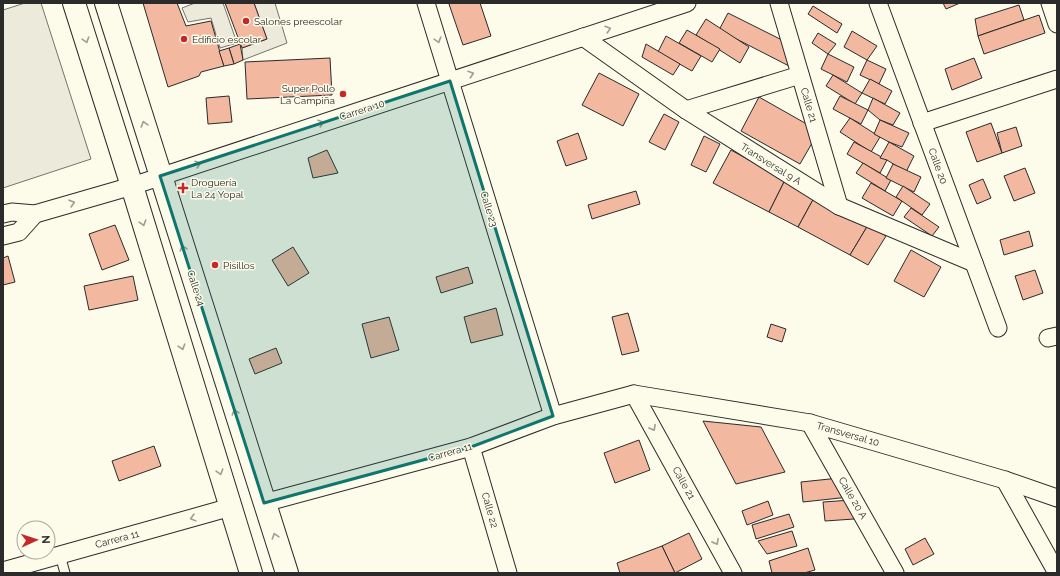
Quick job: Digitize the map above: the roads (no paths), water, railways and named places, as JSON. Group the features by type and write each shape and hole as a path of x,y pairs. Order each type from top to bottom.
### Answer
{"street":[{"path":"74,3 251,573"},
{"name":"Calle 24","path":"106,3 287,573"},
{"name":"Calle 23","path":"426,3 553,416"},
{"name":"Carrera 10","path":"3,214 12,212 35,214 132,186 688,3"},
{"name":"Calle 21","path":"779,3 839,206"},
{"name":"Calle 20","path":"878,3 998,328"},
{"path":"1050,3 1057,24"},
{"name":"Transversal 9 A","path":"583,37 686,110 839,206 974,263"},
{"path":"686,110 800,75"},
{"path":"922,123 1057,79"},
{"path":"3,236 19,232 35,214"},
{"name":"Calle 21","path":"634,394 733,573"},
{"name":"Carrera 11","path":"264,503 471,447 553,416 634,394"},
{"name":"Transversal 10","path":"634,394 810,423 1005,480 1057,498"},
{"name":"Calle 20 A","path":"810,423 896,573"},
{"name":"Calle 22","path":"471,447 508,573"},
{"path":"1005,480 1057,573"},
{"name":"Carrera 11","path":"3,571 231,508"}],"lane":[{"path":"60,555 65,573"}],"place":[{"name":"Salones preescolar","path":"246,21"},
{"name":"Edificio escolar","path":"184,39"},
{"name":"Super Pollo La Campiña","path":"343,94"},
{"name":"Droguería La 24 Yopal","path":"183,188"},
{"name":"Pisillos","path":"215,265"}]}
